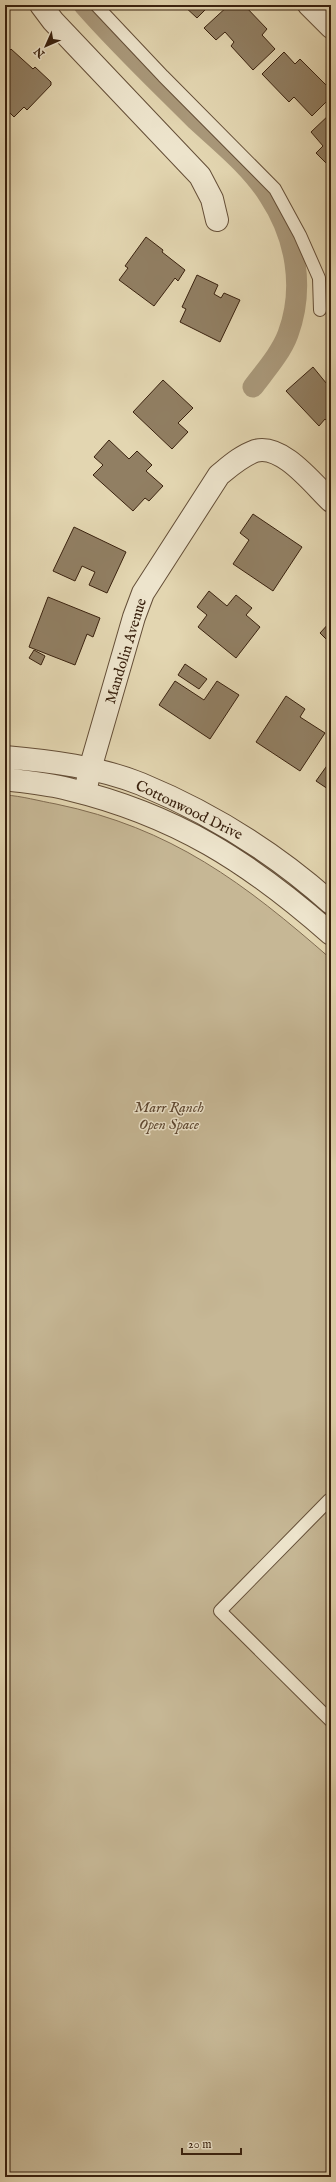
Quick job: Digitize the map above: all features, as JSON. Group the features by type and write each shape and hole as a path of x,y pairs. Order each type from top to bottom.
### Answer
{"street":[{"path":"41,5 53,21 200,176 212,198 217,220"},
{"path":"314,7 331,27"},
{"name":"Mandolin Avenue","path":"85,793 90,770 134,617 144,593 219,475 236,461 255,451 272,451 287,458 331,501"},
{"name":"Cottonwood Drive","path":"5,757 90,770 141,784 199,812 260,846 301,875 331,903"},
{"name":"Cottonwood Drive","path":"5,779 66,788 85,793 149,814 180,827 243,864 283,893 331,934"}],"lane":[{"path":"96,5 163,76 275,189 300,235 319,278 320,310"},
{"path":"329,1500 220,1611 331,1721"}],"green space":[{"name":"Marr Ranch Open Space","path":"5,795 24,797 98,814 136,828 171,844 204,862 268,906 331,959 331,2177 5,2177"}],"building":[{"path":"183,5 210,5 197,18"},
{"path":"229,5 244,5 267,29 262,35 275,49 253,70 231,46 234,42 225,32 216,40 204,28"},
{"path":"11,49 33,69 35,67 51,82 51,85 27,110 24,107 14,117 5,108 5,55"},
{"path":"284,52 295,64 300,59 331,90 331,97 312,116 294,97 289,102 262,74"},
{"path":"331,113 331,168 316,153 323,146 311,132"},
{"path":"146,237 185,270 178,281 175,278 154,306 119,280 128,268 125,266"},
{"path":"197,275 218,285 214,294 221,298 224,293 240,300 220,342 180,322 186,309 182,307"},
{"path":"313,367 331,389 331,425 325,419 319,426 286,391"},
{"path":"163,380 193,408 178,423 188,432 172,449 133,412"},
{"path":"109,440 129,459 137,451 152,465 146,471 163,486 149,501 145,498 133,511 93,475 103,465 94,457"},
{"path":"253,514 302,547 273,591 233,564 249,540 240,533"},
{"path":"74,527 126,552 107,593 89,585 95,572 82,566 75,581 53,571"},
{"path":"209,591 227,606 236,595 252,608 246,615 260,627 236,658 198,627 207,615 197,607"},
{"path":"48,597 100,618 93,637 87,634 75,665 29,647"},
{"path":"331,621 331,644 320,633"},
{"path":"34,650 45,656 41,665 29,658"},
{"path":"185,664 207,679 199,689 178,675"},
{"path":"175,681 204,700 217,681 239,695 210,739 159,705"},
{"path":"286,696 305,709 300,717 325,733 300,771 256,742"},
{"path":"331,760 331,791 316,781"}],"waterway":[{"path":"84,5 196,120 245,165 262,185 286,228 295,263 297,281 293,317 285,341 272,362 253,387"}]}
